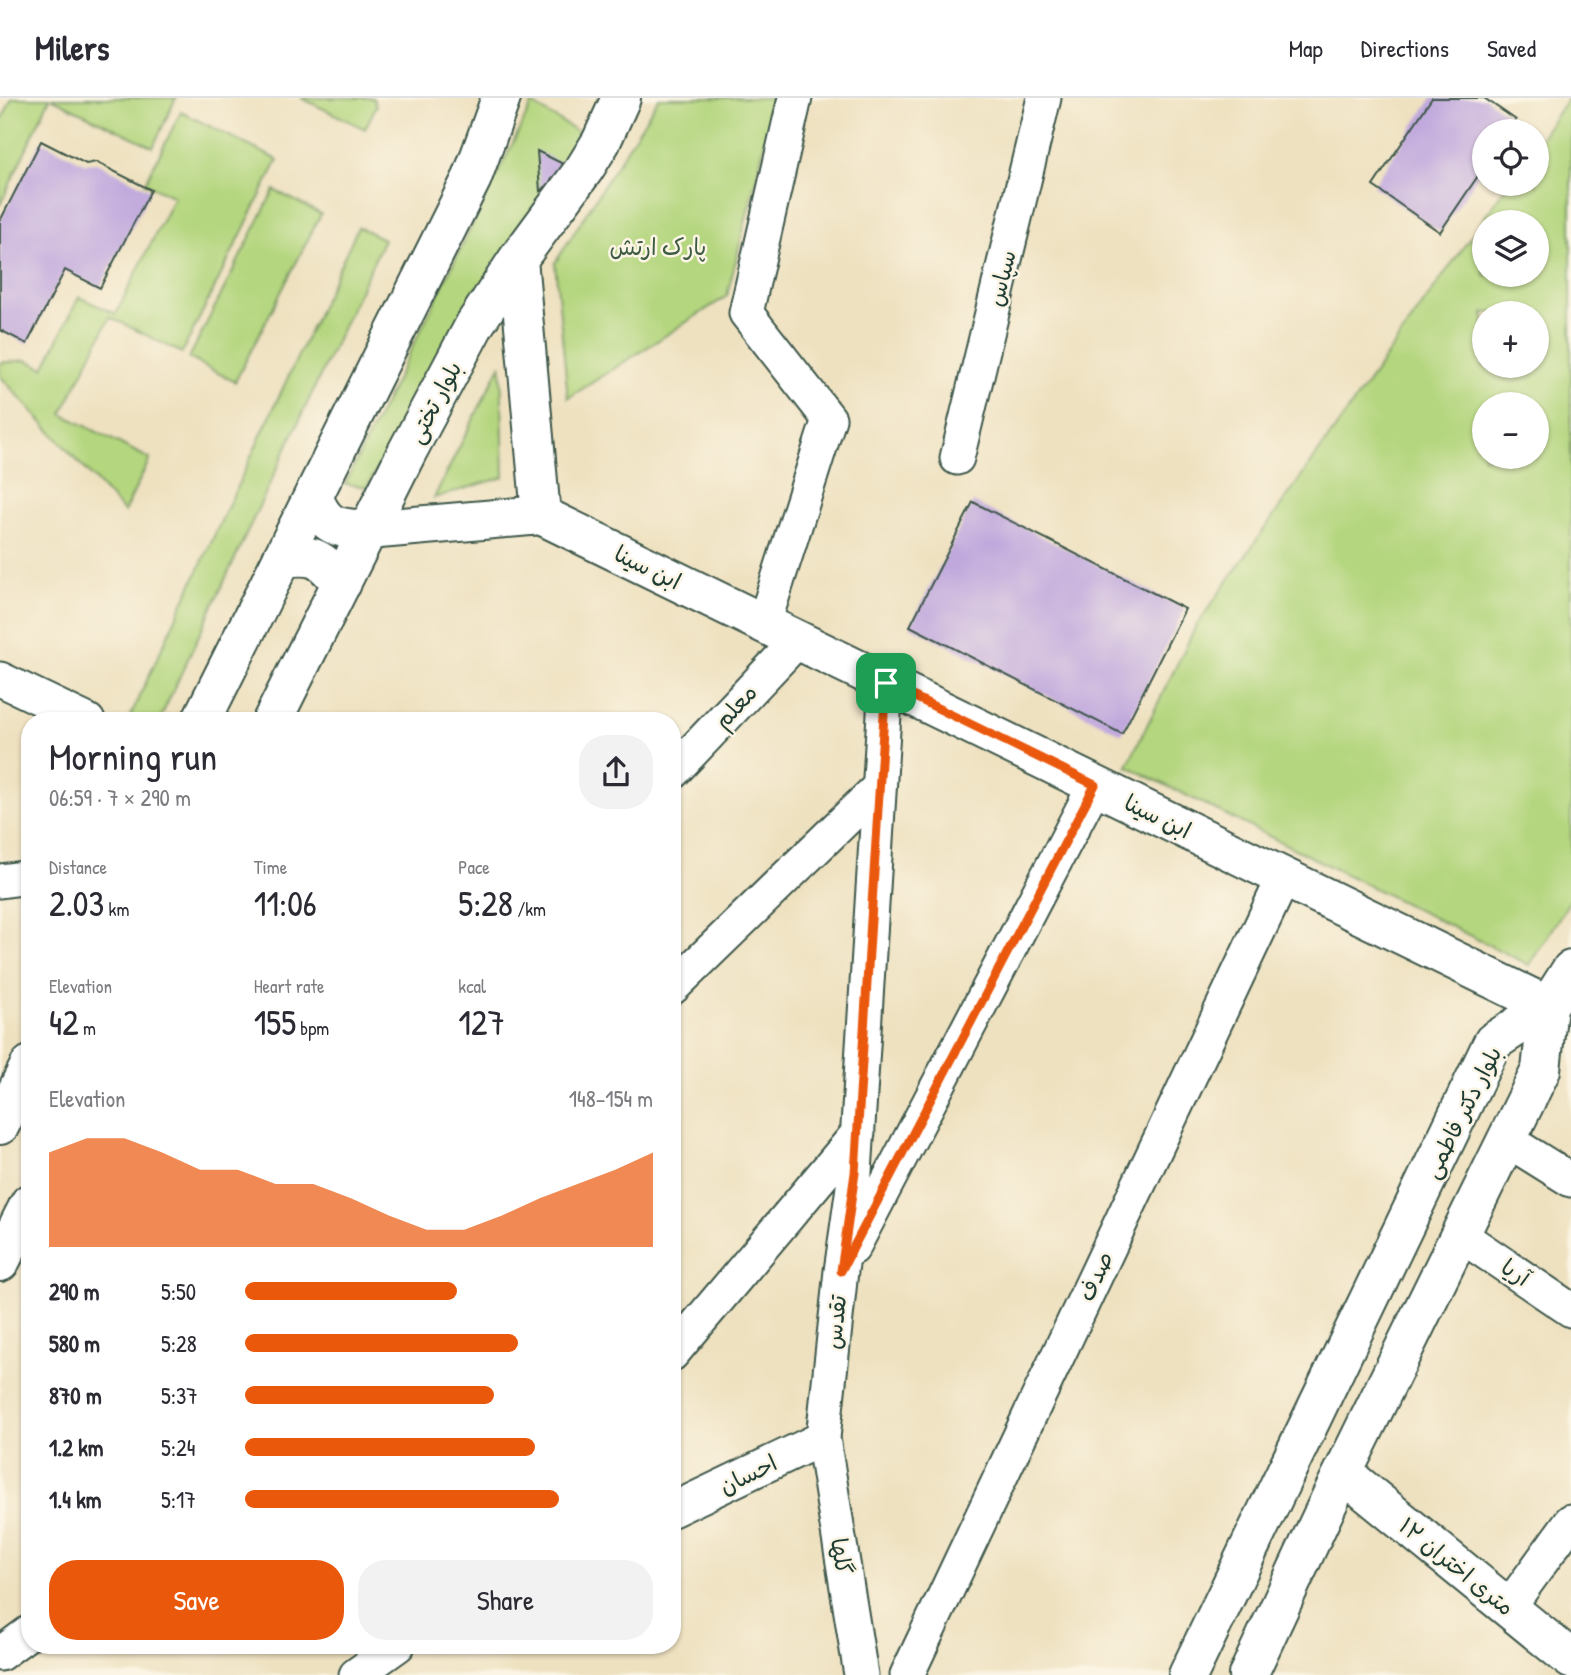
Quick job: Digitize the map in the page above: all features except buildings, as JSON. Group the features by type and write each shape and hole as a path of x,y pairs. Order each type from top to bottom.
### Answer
{"main road":[{"path":"205,712 472,178 501,98"},
{"name":"بلوار تختی","path":"277,712 475,324 518,259 585,168 601,142 621,98"},
{"path":"313,497 322,517 341,528 368,530 541,515 518,259"},
{"name":"ابن سینا","path":"541,515 1548,1006"},
{"path":"282,558 307,555 325,564 342,583"},
{"path":"1248,1675 1343,1473 1541,1070 1548,1006 1571,970"},
{"name":"بلوار دکتر فاطمی","path":"1188,1675 1493,1042 1548,1006"},
{"path":"0,1125 21,1083"},
{"path":"0,1262 21,1221"},
{"name":"۱۲ متری اختران","path":"1343,1473 1571,1659"}],"street":[{"path":"764,623 829,419 746,313 795,98"},
{"name":"سپاس","path":"957,458 1044,98"},
{"name":"معلم","path":"681,764 798,640"},
{"path":"0,679 69,712"},
{"name":"تقدس","path":"823,1438 841,1271 855,1173 886,683"},
{"path":"841,1271 1095,785"},
{"path":"681,979 879,787"},
{"name":"صدف","path":"907,1675 1284,877"},
{"path":"0,881 21,878"},
{"path":"681,1343 858,1133"},
{"path":"1507,1140 1571,1180"},
{"name":"آریا","path":"1460,1235 1571,1310"},
{"name":"احسان","path":"681,1506 823,1438"},
{"name":"گلها","path":"823,1438 862,1675"},
{"path":"1508,1608 1571,1521"},
{"path":"0,1654 21,1639"},
{"path":"356,1675 385,1654"}],"green space":[{"path":"12,98 50,98 0,205 0,124"},
{"path":"51,98 176,98 153,147"},
{"path":"301,98 373,98 376,106 365,129"},
{"name":"پارک ارتش","path":"659,98 776,98 727,296 568,398 555,263"},
{"path":"1568,98 1571,98 1571,899 1529,965 1127,766 1196,626 1472,235 1472,287 1549,287 1549,210 1490,210 1500,196 1549,196 1549,126"},
{"path":"532,104 585,136 431,374 367,487 345,484"},
{"path":"181,112 278,160 182,353 110,317 62,414 150,459 124,512 0,376 0,363 26,360 44,368 79,297 116,314 174,197 145,183"},
{"path":"274,190 321,214 235,382 189,358"},
{"path":"358,227 384,239 163,712 132,712"},
{"path":"501,364 504,477 434,498"}],"route":[{"path":"886,683 1095,785 841,1271 855,1173 886,683"}]}
